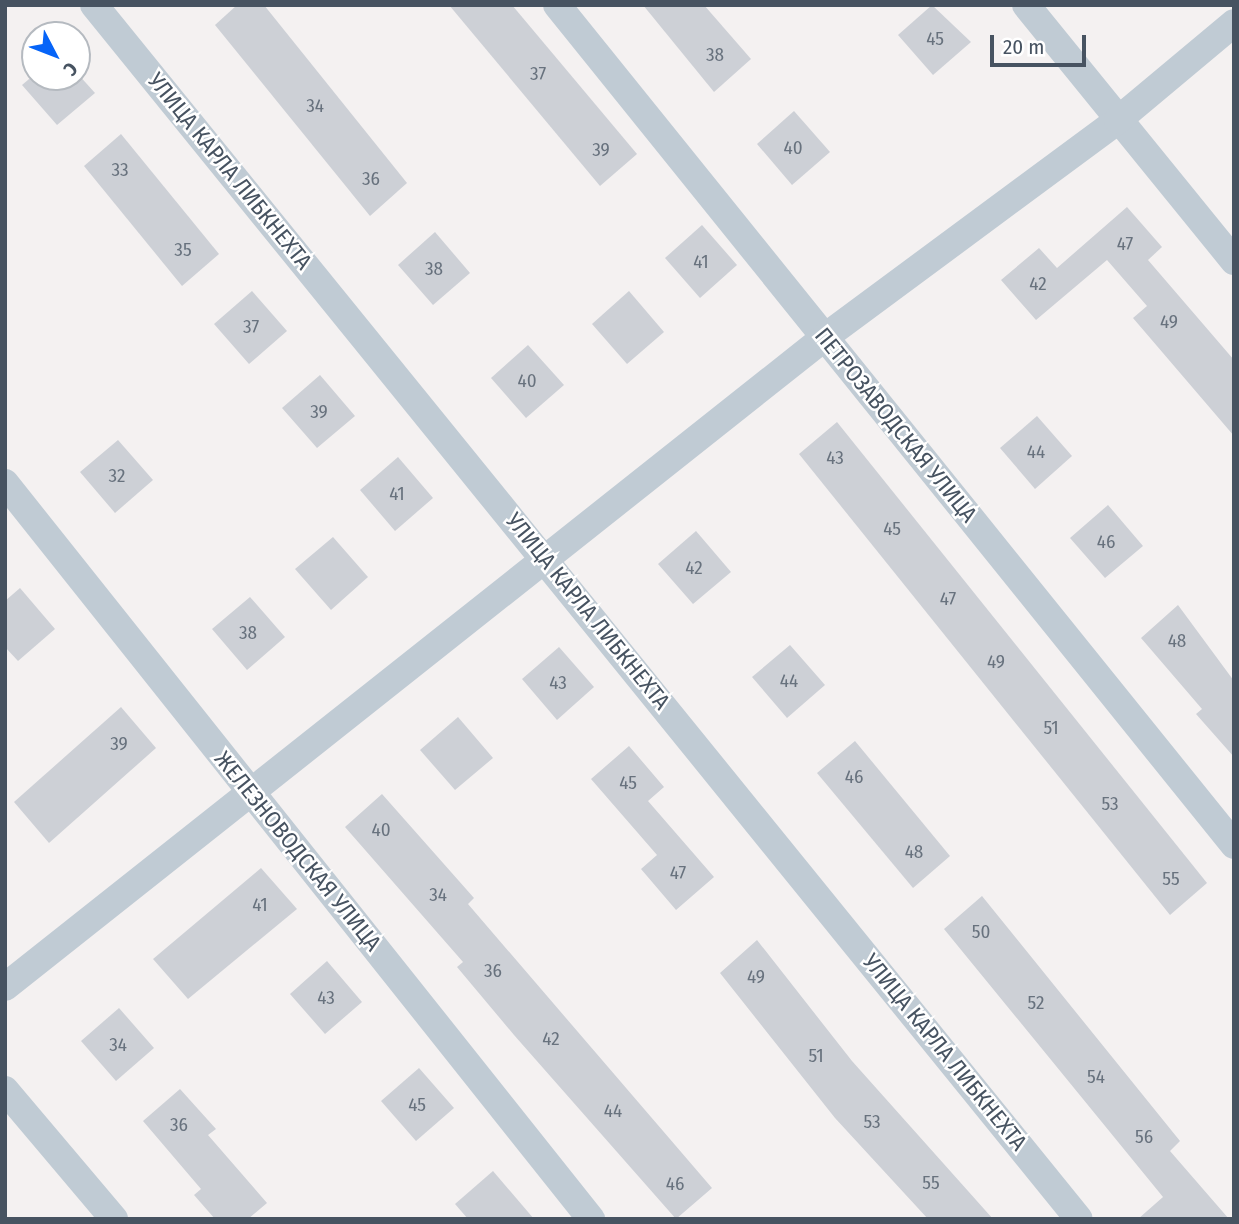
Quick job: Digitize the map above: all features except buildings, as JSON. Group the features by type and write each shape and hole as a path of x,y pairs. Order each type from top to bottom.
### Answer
{"street":[{"name":"УЛИЦА КАРЛА ЛИБКНЕХТА","path":"94,5 547,559 1079,1219"},
{"name":"ПЕТРОЗАВОДСКАЯ УЛИЦА","path":"557,5 1234,845"},
{"path":"1026,5 1234,261"},
{"path":"5,988 825,337 1118,120 1234,23"},
{"name":"ЖЕЛЕЗНОВОДСКАЯ УЛИЦА","path":"5,483 591,1219"},
{"path":"5,1090 114,1219"}]}
